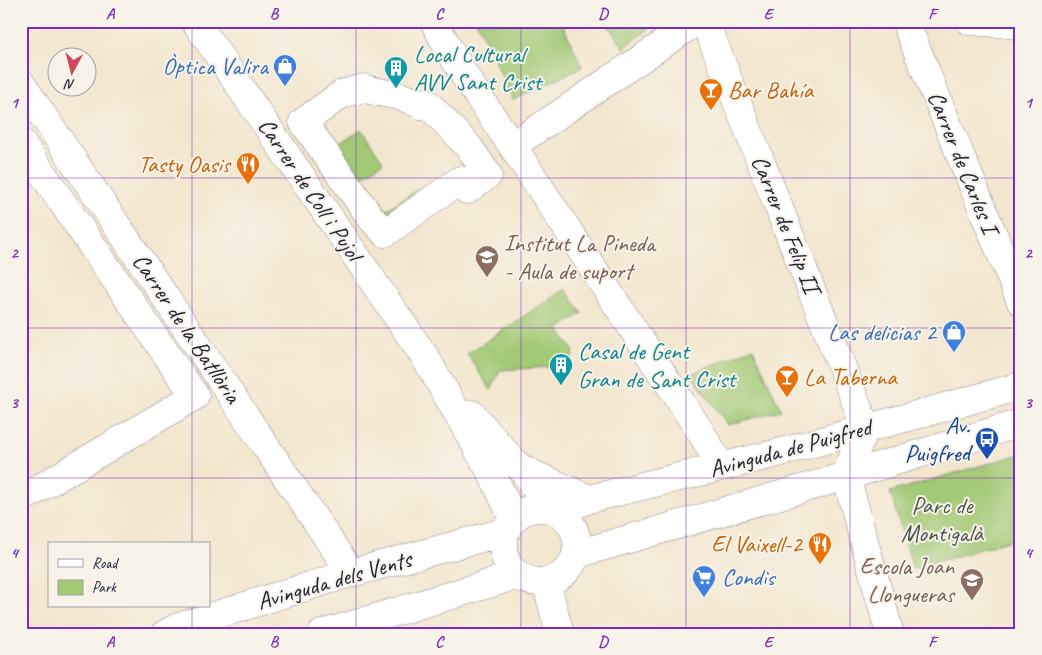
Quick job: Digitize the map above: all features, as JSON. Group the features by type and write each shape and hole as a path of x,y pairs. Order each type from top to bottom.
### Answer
{"street":[{"name":"Carrer de Coll i Pujol","path":"195,21 425,357 491,472 509,525"},
{"path":"434,21 444,42 475,93 702,434 721,467"},
{"path":"512,146 697,21"},
{"name":"Carrer de Felip II","path":"705,21 854,393 866,428"},
{"name":"Carrer de Carles I","path":"905,21 1021,302"},
{"path":"970,21 1021,25"},
{"name":"Carrer de la Batllòria","path":"21,83 351,573"},
{"path":"363,88 375,92 402,96 420,105 426,102 469,147 488,175 467,190 460,180 385,233 372,218 304,122 342,94 363,88"},
{"path":"21,142 195,396 21,498"},
{"name":"Carrer de Coll i Pujol","path":"425,357 479,423 523,470 554,510"},
{"name":"Avinguda de Puigfred","path":"554,510 589,499 721,467 1021,386"},
{"name":"Avinguda de Puigfred","path":"576,554 1021,423"},
{"path":"866,428 846,476 890,634"},
{"name":"Carrer de Coll i Pujol","path":"523,470 589,499"},
{"path":"535,507 554,510 575,531 577,542 576,554 573,564 565,573 546,582 534,582 518,575 509,565 504,556 502,543 509,525 522,511 535,507"},
{"name":"Avinguda dels Vents","path":"165,634 178,627 509,525"},
{"name":"Avinguda dels Vents","path":"322,634 518,575"},
{"path":"546,582 560,634"}],"green space":[{"path":"476,21 561,21 582,67 513,100"},
{"path":"605,21 659,21 624,48"},
{"path":"361,129 383,162 360,178 338,145"},
{"path":"423,186 432,199 388,231 386,210"},
{"path":"565,289 582,313 559,329 574,352 568,366 500,370 491,390 467,354"},
{"path":"753,348 781,410 728,425 691,374"},
{"name":"Parc de Montigalà","path":"1021,454 1021,537 913,569 890,492"}],"place":[{"name":"Òptica Valira","path":"285,87"},
{"name":"Local Cultural AVV Sant Crist","path":"396,89"},
{"name":"Bar Bahía","path":"711,111"},
{"name":"Tasty Oasis","path":"248,185"},
{"name":"Institut La Pineda - Aula de suport","path":"487,278"},
{"name":"Las delicias 2","path":"954,353"},
{"name":"Casal de Gent Gran de Sant Crist","path":"561,386"},
{"name":"La Taberna","path":"787,398"},
{"name":"Av. Puigfred","path":"987,460"},
{"name":"El Vaixell-2","path":"820,565"},
{"name":"Condis","path":"704,598"},
{"name":"Escola Joan Llongueras","path":"972,601"}]}
